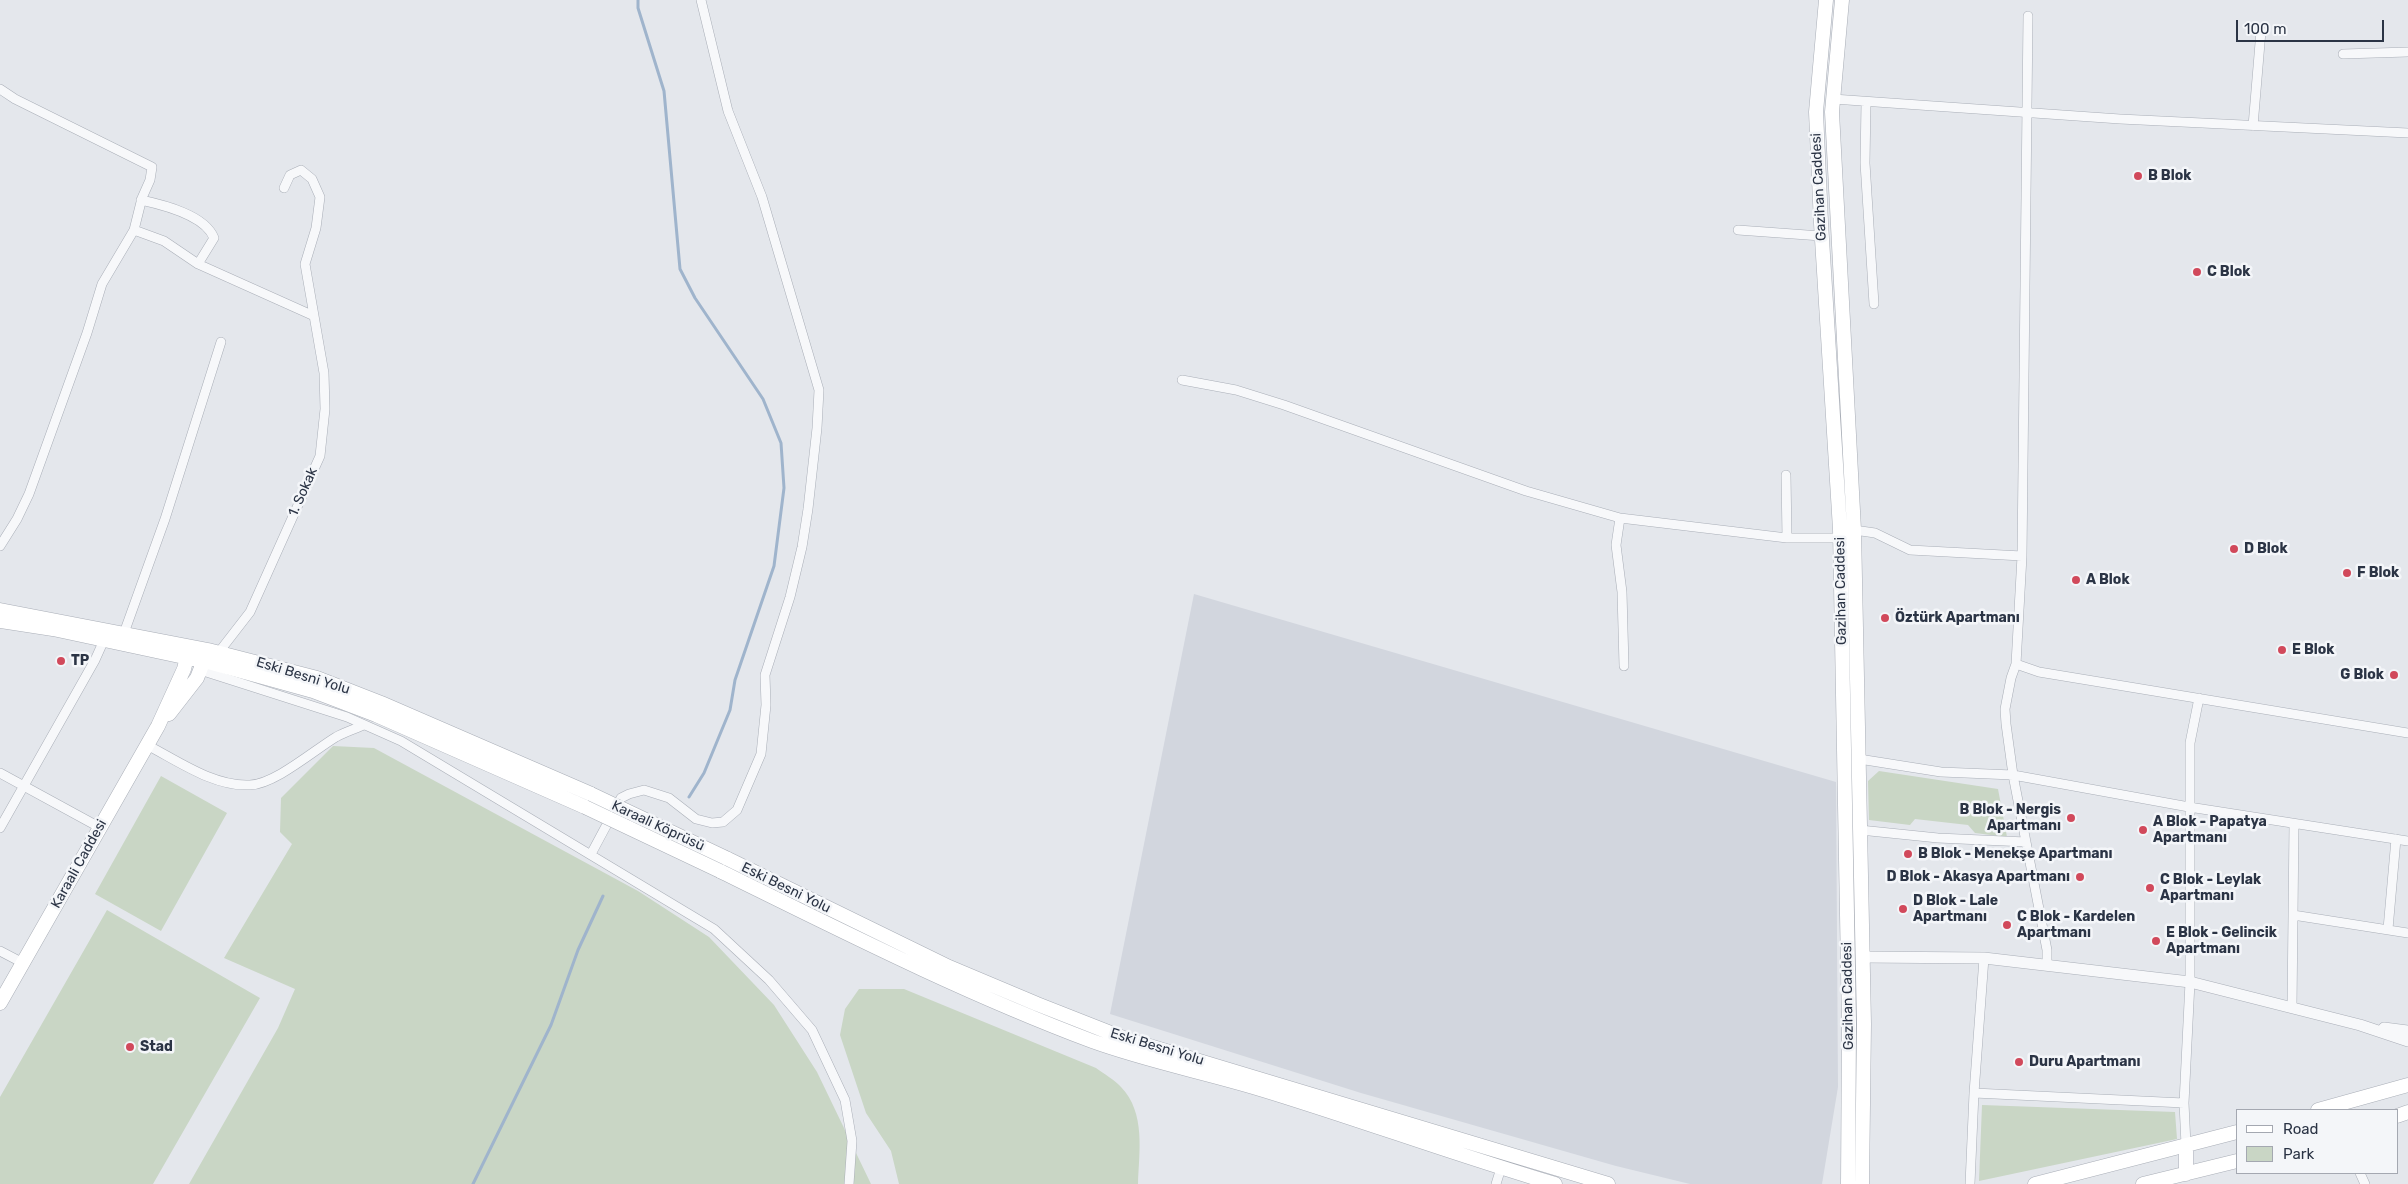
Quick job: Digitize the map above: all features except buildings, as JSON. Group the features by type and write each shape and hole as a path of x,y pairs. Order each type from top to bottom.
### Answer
{"main road":[{"name":"Gazihan Caddesi","path":"1826,0 1816,112 1821,236 1840,538 1849,1024 1848,1184"},
{"name":"Gazihan Caddesi","path":"1842,0 1833,99 1834,185 1854,530 1864,1077 1862,1184"},
{"name":"Eski Besni Yolu","path":"0,610 124,633 208,658 295,671 339,686 588,800"},
{"name":"Eski Besni Yolu","path":"0,621 104,640 188,652"},
{"path":"158,726 188,652"},
{"path":"158,726 188,692 208,658"},
{"name":"Karaali Caddesi","path":"0,1001 158,726"},
{"name":"Karaali Köprüsü","path":"588,800 723,865"},
{"name":"Eski Besni Yolu","path":"723,865 921,970 1069,1032 1122,1052 1259,1089 1555,1184"},
{"name":"Eski Besni Yolu","path":"723,865 927,957 1126,1039 1608,1184"},
{"path":"2322,1109 2408,1085"},
{"path":"2035,1184 2236,1132"},
{"path":"2186,1145 2186,1179"},
{"path":"2143,1184 2186,1179 2236,1161"}],"street":[{"path":"591,854 621,798 629,794 644,790 669,798 696,819 712,823 723,822 737,810 761,754 766,705 765,676 790,596 808,509 819,390 762,197 728,111 701,0"},
{"path":"2028,16 2028,217 2022,556 2016,664 2011,678 2005,709 2013,775 2047,950 2047,965"},
{"path":"2253,126 2261,30"},
{"path":"2343,54 2408,52"},
{"path":"0,89 15,99 152,167 150,180 142,200 134,230 102,284 87,333 42,460 17,519 0,546"},
{"path":"1833,99 2027,114 2408,133"},
{"path":"1866,103 1865,163 1874,304"},
{"name":"1. Sokak","path":"208,658 250,612 320,456 325,409 324,373 305,264 316,228 320,197 312,179 301,170 290,175 284,188"},
{"path":"142,200 167,205 210,229 214,238 198,264"},
{"path":"134,230 164,241 198,264 314,316"},
{"path":"1738,230 1821,236"},
{"path":"124,633 165,519 222,342"},
{"path":"1182,380 1236,390 1284,405 1526,491 1620,518 1787,538 1840,538"},
{"path":"1786,475 1787,538"},
{"path":"1620,518 1616,545 1622,592 1624,666"},
{"path":"1854,530 1875,532 1910,550 2022,556"},
{"path":"0,828 95,660 104,640"},
{"path":"208,658 401,741 714,928 769,980 812,1030 845,1100 852,1141 849,1184"},
{"path":"2016,664 2039,672 2408,733"},
{"path":"2186,1145 2184,1103 2190,982 2190,743 2199,698"},
{"path":"148,745 207,776 240,785 252,785 280,774 337,736 364,725"},
{"path":"1859,759 1941,772 2013,775 2189,807 2408,841"},
{"path":"0,773 99,827"},
{"path":"2292,1007 2294,824"},
{"path":"1860,830 1938,838 2026,842"},
{"path":"2388,929 2396,839"},
{"path":"2293,915 2408,933"},
{"path":"0,951 23,963"},
{"path":"1862,957 1984,958 2190,982 2360,1024 2408,1041"},
{"path":"1970,1184 1974,1093 1984,958"},
{"path":"2360,1024 2408,1031"},
{"path":"1974,1093 2184,1103"},
{"path":"1496,1184 1501,1168"}],"shaded area":[{"path":"1194,594 1836,782 1838,1087 1822,1184 1690,1184 1616,1166 1361,1093 1110,1014"}],"green space":[{"path":"333,746 374,748 638,891 709,937 774,1005 817,1072 871,1184 189,1184 278,1028 295,989 224,958 292,844 280,832 281,798"},
{"path":"1879,771 1998,789 2007,837 1975,833 1968,825 1915,819 1910,825 1869,820 1868,781"},
{"path":"161,776 227,813 161,931 95,894"},
{"name":"Stad","path":"107,910 260,998 153,1184 0,1184 0,1097"},
{"path":"859,989 904,989 1096,1068 1109,1077 1119,1084 1129,1097 1138,1121 1140,1146 1138,1184 899,1184 891,1151 866,1113 840,1035 845,1009"},
{"path":"1982,1105 2175,1112 2177,1139 1979,1181"}],"waterway":[{"path":"638,0 638,8 664,91 680,269 695,298 763,399 781,443 784,488 774,566 735,680 730,710 704,773 689,797"},
{"path":"473,1184 551,1025 578,950 603,896"}],"place":[{"name":"B Blok","path":"2138,176"},
{"name":"C Blok","path":"2197,272"},
{"name":"D Blok","path":"2234,549"},
{"name":"F Blok","path":"2347,573"},
{"name":"A Blok","path":"2076,580"},
{"name":"Öztürk Apartmanı","path":"1885,618"},
{"name":"E Blok","path":"2282,650"},
{"name":"TP","path":"61,661"},
{"name":"G Blok","path":"2394,675"},
{"name":"B Blok - Nergis Apartmanı","path":"2071,818"},
{"name":"A Blok - Papatya Apartmanı","path":"2143,830"},
{"name":"B Blok - Menekşe Apartmanı","path":"1908,854"},
{"name":"D Blok - Akasya Apartmanı","path":"2080,877"},
{"name":"C Blok - Leylak Apartmanı","path":"2150,888"},
{"name":"D Blok - Lale Apartmanı","path":"1903,909"},
{"name":"C Blok - Kardelen Apartmanı","path":"2007,925"},
{"name":"E Blok - Gelincik Apartmanı","path":"2156,941"},
{"name":"Stad","path":"130,1047"},
{"name":"Duru Apartmanı","path":"2019,1062"}]}
